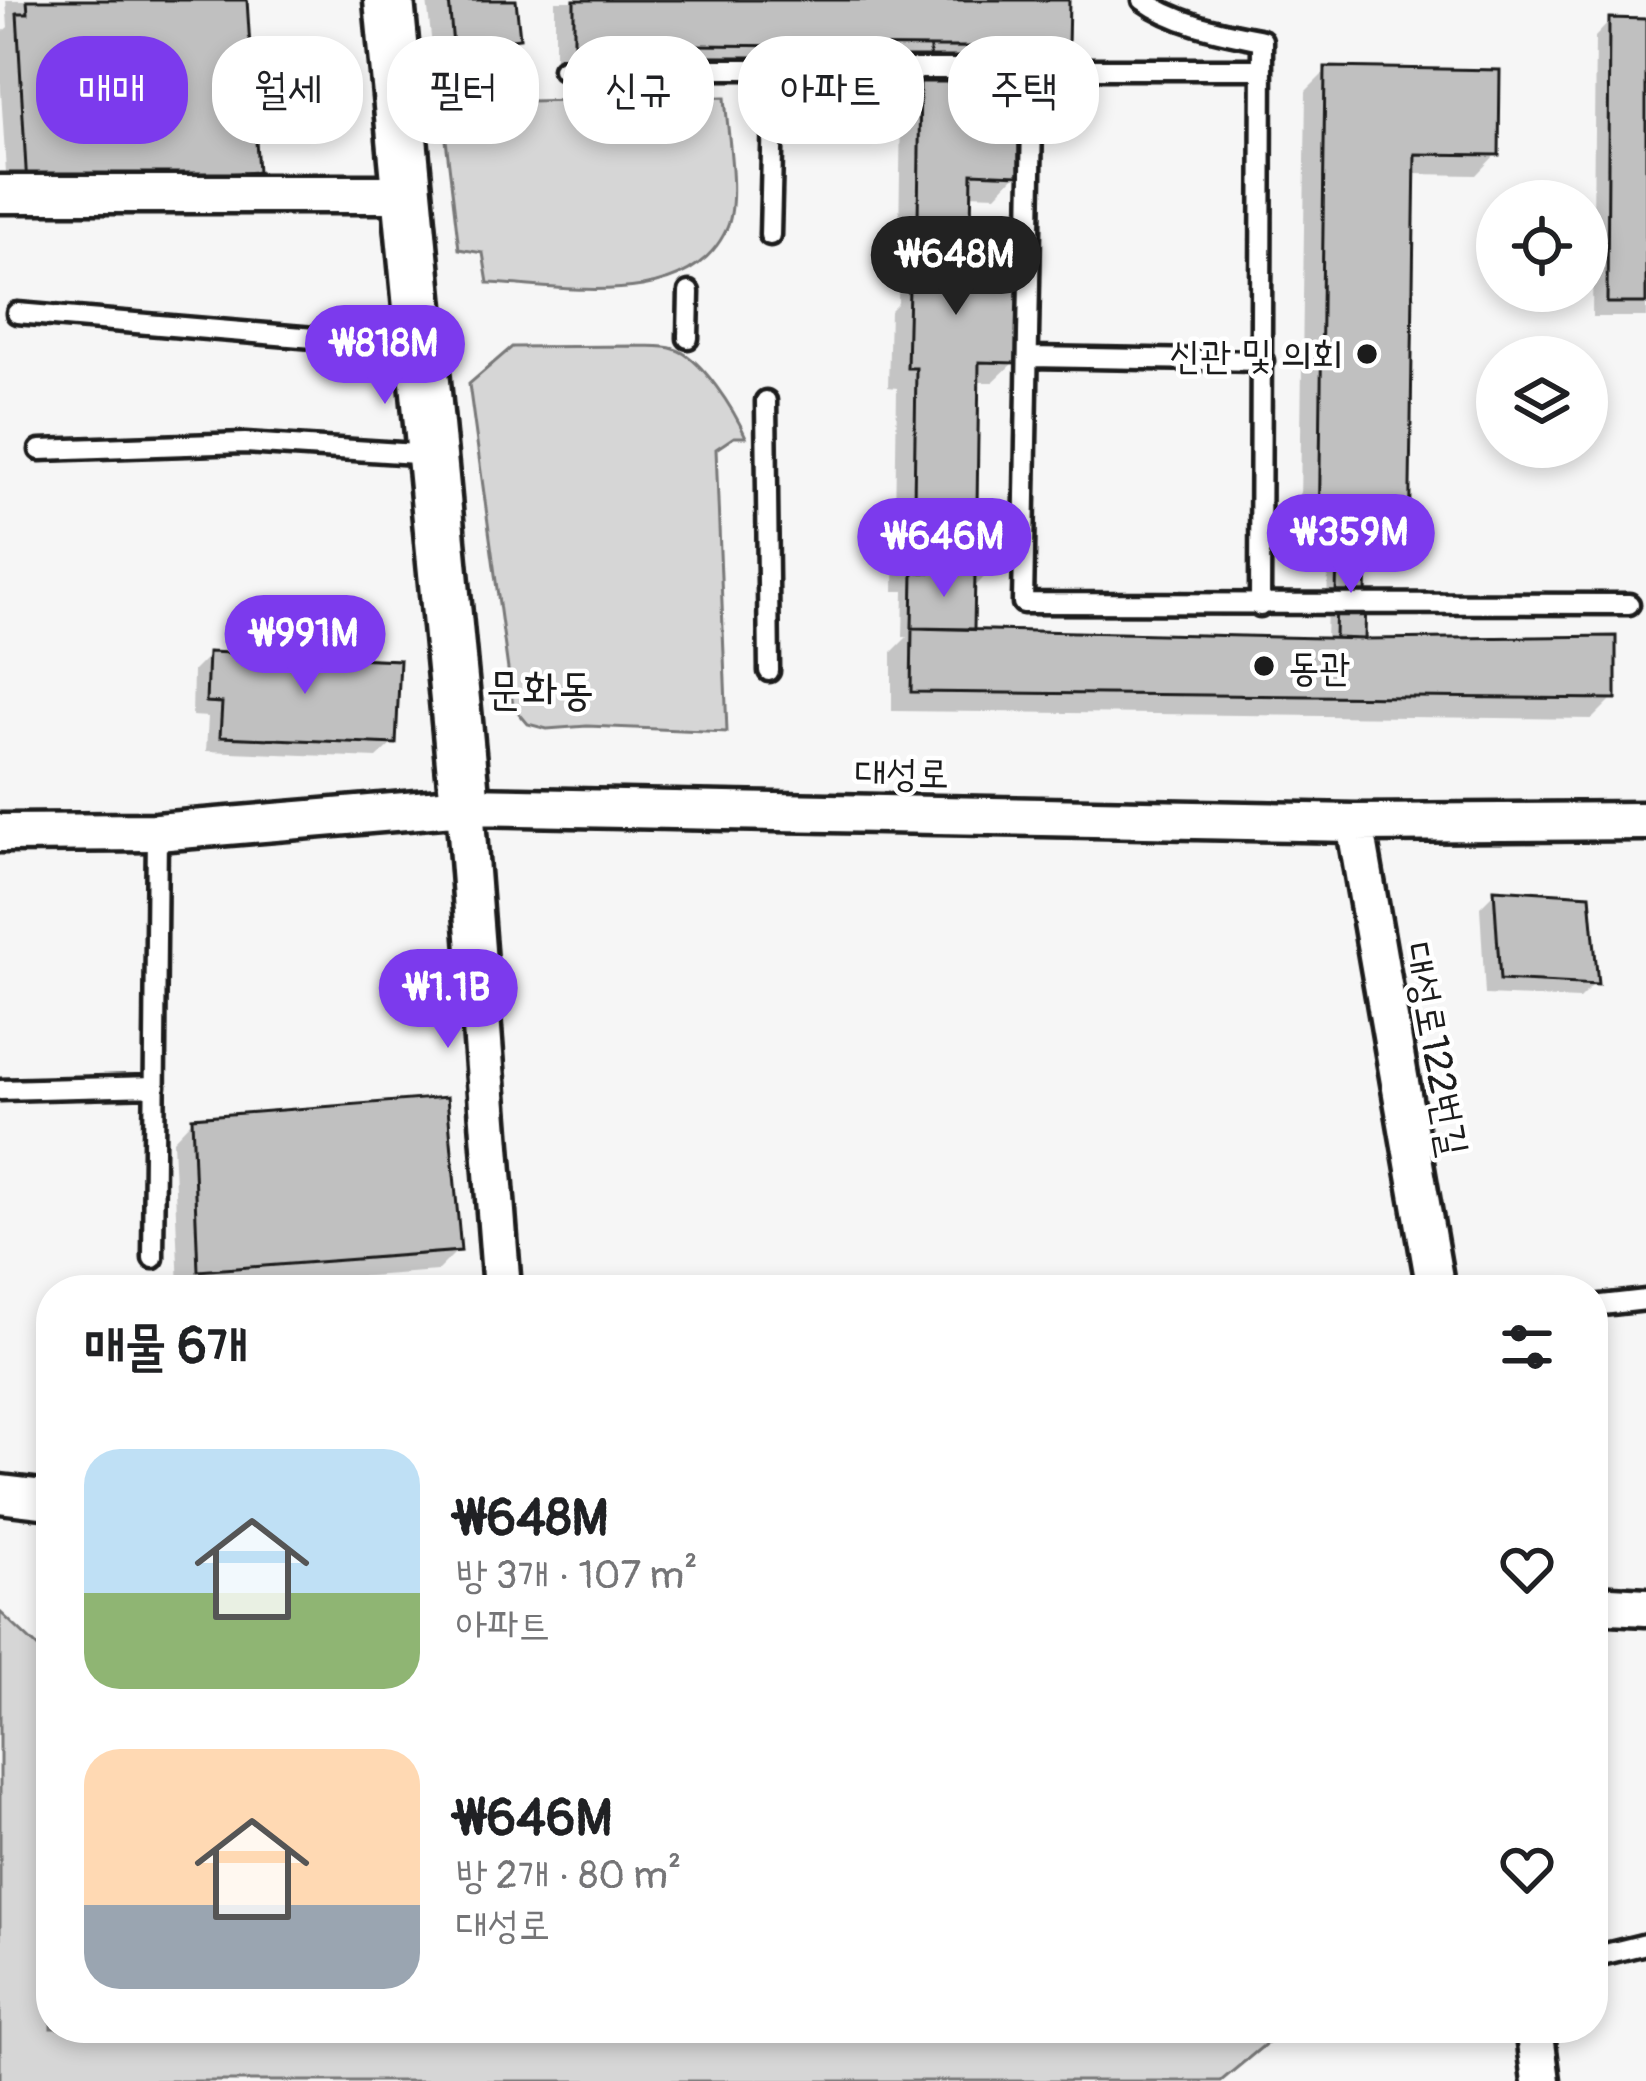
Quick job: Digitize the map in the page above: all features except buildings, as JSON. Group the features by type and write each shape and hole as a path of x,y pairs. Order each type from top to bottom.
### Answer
{"street":[{"path":"388,0 465,806 501,1275"},
{"path":"0,194 407,194"},
{"name":"대성로","path":"0,833 158,832 465,806 1355,823 1646,821"},
{"name":"대성로122번길","path":"1355,823 1433,1275"},
{"path":"0,1494 36,1498"},
{"path":"1608,1605 1646,1607"},
{"path":"1536,2043 1541,2081"}],"lane":[{"path":"1143,0 1156,10 1262,40 1261,606"},
{"path":"1099,68 1262,70"},
{"path":"770,235 772,144"},
{"path":"1033,144 1023,603 1628,604"},
{"path":"688,338 689,292"},
{"path":"17,314 421,347"},
{"path":"1030,357 1263,361"},
{"path":"766,401 769,671"},
{"path":"40,450 245,443 431,455"},
{"path":"153,1258 158,832"},
{"path":"0,1090 155,1086"},
{"path":"1608,1304 1646,1300"},
{"path":"1608,1953 1646,1944"}],"shaded area":[{"path":"714,97 725,97 731,215 709,255 684,273 654,284 621,288 488,283 483,253 459,249 447,144 539,144 539,101 563,100 563,144 714,144"},
{"path":"512,347 670,348 696,363 726,400 746,437 734,437 716,449 727,732 587,726 547,729 528,724 513,706 469,384"},
{"path":"0,1612 36,1646 36,2043 1267,2043 1221,2081 0,2081"}],"place":[{"name":"신관 및 의회","path":"1367,354"},
{"name":"동관","path":"1264,666"}],"district":[{"name":"문화동","path":"540,688"}]}
